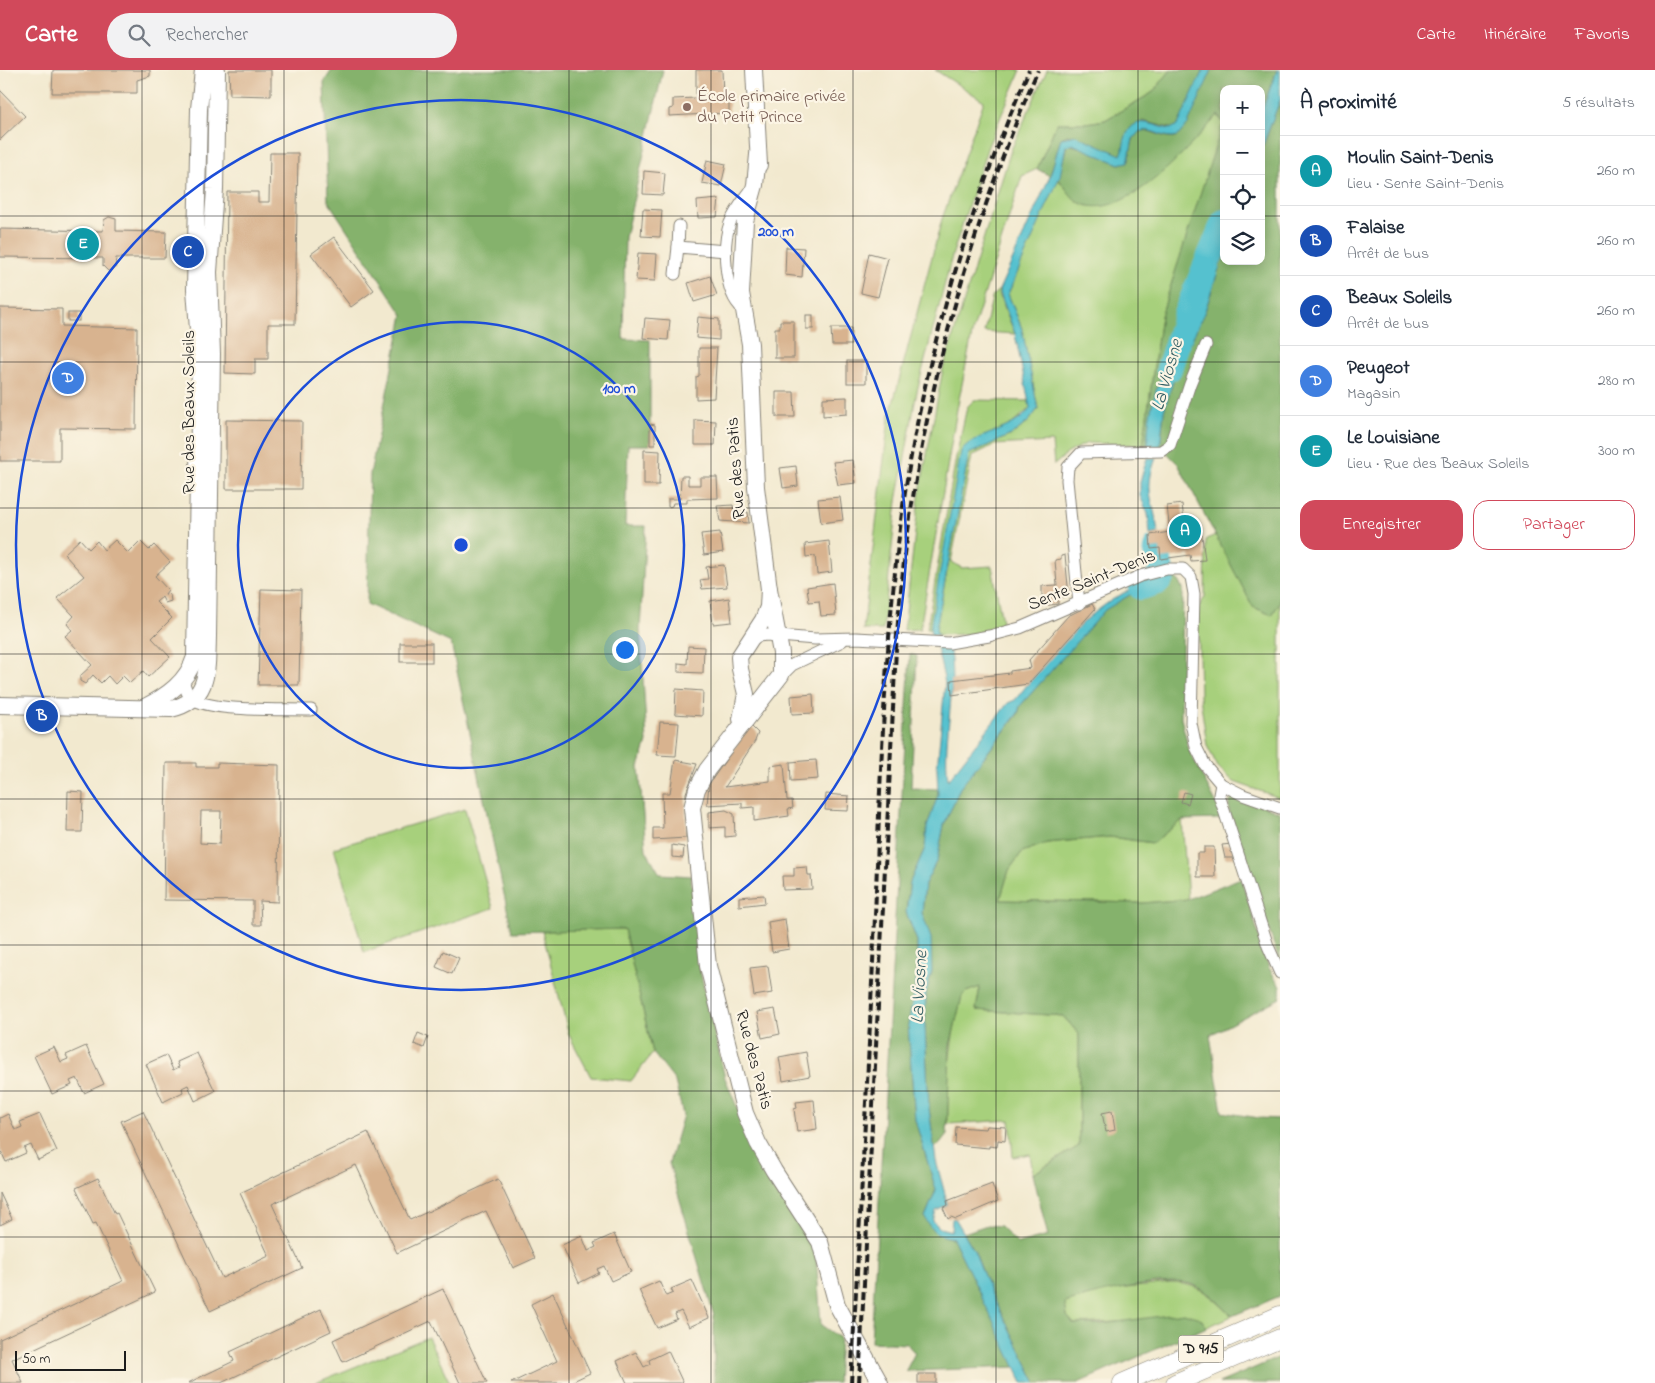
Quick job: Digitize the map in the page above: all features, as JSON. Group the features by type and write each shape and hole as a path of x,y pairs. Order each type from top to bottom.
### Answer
{"main road":[{"name":"Rue des Beaux Soleils","path":"145,707 166,696 182,680 192,665 195,650 200,356 195,289 199,110 203,70"},
{"name":"Rue des Beaux Soleils","path":"193,700 203,685 208,665 212,354 208,272 215,189 217,70"},
{"name":"Rue des Patis","path":"750,344 753,322 751,288 754,238 761,191 754,70"},
{"name":"Rue des Patis","path":"758,155 755,185 744,232 741,293 750,344 756,487 768,589 778,636 782,671 777,681 737,730 701,779 692,808 708,966 745,1114 758,1143 774,1171 820,1242 837,1305 880,1383"},
{"name":"Rue des Patis","path":"737,730 746,703 739,662 744,647 766,614 768,589"},
{"path":"0,705 120,706 171,709 193,700"},
{"name":"D 915","path":"1122,1383 1280,1315"},
{"name":"D 915","path":"1175,1383 1280,1338"}],"street":[{"path":"744,310 735,302 728,279 726,251 729,225 736,209 755,185"},
{"path":"675,274 679,226"},
{"path":"678,247 726,251"},
{"path":"1079,604 1067,480 1068,467 1081,453 1161,451 1170,445 1174,439 1190,384 1206,345"},
{"name":"Sente Saint-Denis","path":"744,647 758,636 844,640 856,638 949,643 1020,628 1154,572 1177,568 1188,571 1193,584 1191,723 1196,747 1205,765 1221,784 1243,795 1280,808"},
{"name":"Sente Saint-Denis","path":"777,681 792,666 844,640"},
{"path":"742,677 750,688 758,690 765,690 777,681"},
{"path":"182,680 193,700 221,706 311,710"},
{"path":"1221,784 1219,795 1268,946 1280,973"}],"green space":[{"path":"332,70 663,70 625,237 623,339 650,340 650,445 628,445 625,526 646,526 640,630 647,742 639,767 646,850 660,874 691,876 699,966 725,1078 766,1177 805,1227 816,1255 821,1325 840,1338 837,1383 714,1383 714,1316 669,1163 683,1115 675,1081 653,1053 624,929 512,932 451,643 367,604 370,474 403,315 328,201 324,82"},
{"path":"935,70 1021,70 988,146 952,256 917,391 897,501 883,630 863,630 889,418 942,219 984,101"},
{"path":"1047,70 1171,70 1152,93 1105,120 1087,123 1057,123 1037,169 1022,176 973,330 957,409 920,629 904,630 919,497 943,369 1011,150"},
{"path":"1171,70 1203,70 1181,122 1174,129 1142,121 1120,156 1068,135 1061,138 1050,176 1037,169 1057,123 1087,123 1105,120 1152,93"},
{"path":"1212,70 1277,70 1265,102 1265,85 1220,85 1220,118 1218,115 1192,144 1157,177 1138,191 1118,202 1099,207 1082,204 1072,196 1058,179 1067,144 1086,149 1119,164 1129,160 1132,144 1136,135 1141,131 1161,136 1178,136"},
{"path":"1280,100 1280,602 1272,615 1253,607 1178,464 1160,448 1164,411 1174,378 1205,311 1220,265 1265,265 1265,140"},
{"path":"1218,115 1220,118 1220,135 1161,316 1143,445 1087,443 1068,453 1054,465 1052,442 994,445 972,456 951,562 962,568 992,566 1003,627 970,634 938,635 936,630 969,454 1013,434 1029,421 1038,409 1022,329 1008,294 1058,179 1076,200 1135,194 1197,138"},
{"path":"1220,132 1220,224 1192,305 1160,379 1147,438 1159,448 1143,445 1161,316"},
{"path":"999,290 1015,334 984,332 993,295"},
{"path":"974,400 1030,401 1030,408 1011,425 967,445 930,630 927,629 956,457 967,407"},
{"path":"1216,535 1253,607 1272,615 1280,602 1280,798 1234,782 1218,767 1207,746 1200,697 1198,608 1205,597 1206,539"},
{"path":"1164,573 1176,578 1183,589 1181,718 1189,750 1224,819 1182,820 1153,843 1110,837 1047,843 1022,852 1009,870 1000,900 1143,903 1188,899 1241,878 1269,968 1280,986 1280,998 1210,1035 1222,1112 1259,1118 1280,1119 1280,1296 1232,1316 1202,1289 1179,1282 1128,1287 1065,1303 1067,1316 1074,1324 1102,1324 1184,1313 1200,1318 1207,1327 1078,1383 1037,1383 990,1291 974,1250 964,1233 987,1225 1000,1226 1018,1244 1048,1236 1033,1174 1079,1146 1079,1034 1063,1016 976,1010 980,987 966,992 962,996 950,1046 947,1135 934,1148 929,1108 925,1028 926,993 932,971 922,913 925,884 937,860 944,825 960,788 1018,714 1020,706 1104,610 1138,590 1157,586"},
{"path":"910,654 917,656 911,788 938,789 938,795 927,827 925,848 910,882 906,912 917,941 917,976 908,1025 915,1120 936,1190 925,1217 946,1237 953,1238 1016,1367 909,1371 906,1370 915,1353 907,1344 871,1342"},
{"path":"1239,797 1280,812 1280,963 1229,811 1229,803 1233,798"},
{"path":"465,809 493,908 364,952 334,848"},
{"path":"1182,820 1188,899 1143,903 1000,900 1009,870 1022,852 1047,843 1110,837 1152,843"},
{"path":"624,929 653,1053 631,1081 591,1077 569,1035 542,931"},
{"path":"980,987 976,1010 1063,1016 1079,1034 1079,1146 1033,1174 1030,1154 1013,1157 1010,1120 948,1124 948,1090 954,1029 962,996 966,992"},
{"path":"1171,1283 1198,1288 1212,1297 1232,1316 1207,1327 1200,1318 1074,1324 1067,1316 1064,1303 1109,1290"},
{"path":"428,1337 450,1383 315,1383"},
{"path":"1280,1357 1280,1383 1219,1383"}],"water":[{"path":"1203,70 1212,70 1188,124 1178,136 1168,137 1149,131 1139,132 1133,139 1128,162 1119,164 1072,144 1066,146 1060,176 1008,294 1022,329 1038,409 1029,421 1013,434 969,454 936,630 938,635 931,635 930,628 961,451 974,440 1015,422 1030,408 1015,334 999,290 1050,176 1061,138 1076,135 1121,155 1126,136 1134,125 1145,123 1170,129 1178,125"},
{"path":"1277,70 1280,70 1280,100 1265,140 1265,130 1265,102"},
{"path":"1220,225 1220,265 1205,311 1174,378 1164,411 1160,448 1148,446 1148,428 1156,392 1200,284"},
{"path":"1147,458 1156,458 1150,480 1150,488 1158,533 1150,535 1148,514 1140,496 1140,482"},
{"path":"1164,573 1164,577 1157,586 1138,590 1105,610 1020,706 1018,713 960,788 944,825 937,860 925,884 922,913 931,938 932,971 926,993 925,1027 929,1108 936,1161 948,1205 936,1211 933,1221 940,1228 951,1231 952,1219 955,1218 974,1250 990,1291 1037,1383 1023,1383 953,1238 935,1232 929,1226 925,1217 936,1190 915,1120 908,1025 917,976 917,941 906,912 910,882 925,848 927,827 938,795 937,769 945,683 937,648 949,646 951,663 952,679 947,747 948,780 1008,703 1015,700 1060,645 1077,628 1113,599 1134,588 1156,580 1157,574"}],"building":[{"path":"53,70 150,70 150,76 137,80 137,93 52,93"},
{"path":"229,70 271,70 271,96 230,95"},
{"path":"696,70 722,70 723,97 729,97 729,113 669,116 669,109 673,108 673,99 696,98"},
{"path":"0,90 25,116 0,140"},
{"path":"270,153 298,153 295,324 268,324 268,359 255,359 255,374 225,373 227,192 258,192 258,202 269,202"},
{"path":"707,160 726,164 721,186 702,183"},
{"path":"644,171 665,173 663,195 643,194"},
{"path":"719,199 717,217 698,218 697,201"},
{"path":"643,209 662,210 660,237 641,236"},
{"path":"109,217 116,219 116,231 166,232 165,258 116,258 115,268 108,271 103,266 103,258 0,257 0,229 103,231 104,220"},
{"path":"334,237 374,290 351,307 311,254"},
{"path":"786,247 804,248 802,277 785,275"},
{"path":"638,253 657,254 655,281 636,280"},
{"path":"869,253 888,258 878,297 861,293"},
{"path":"710,276 717,295 694,302 688,283"},
{"path":"0,308 62,309 62,326 137,328 136,429 60,428 60,461 0,461"},
{"path":"68,313 79,313 79,321 68,321"},
{"path":"806,315 813,315 813,329 806,329"},
{"path":"698,317 719,319 719,340 696,338"},
{"path":"645,318 670,320 668,340 643,338"},
{"path":"780,321 794,321 794,358 775,358 775,328 780,328"},
{"path":"831,328 851,328 851,345 832,345"},
{"path":"699,348 717,348 714,398 696,399 696,377 699,376"},
{"path":"847,361 866,361 866,383 847,383"},
{"path":"776,392 794,392 795,417 776,417"},
{"path":"847,397 847,414 823,416 823,398"},
{"path":"226,420 302,421 301,489 226,489"},
{"path":"695,420 716,421 715,445 695,445"},
{"path":"650,424 655,425 655,445 650,445"},
{"path":"644,450 660,451 659,485 644,485"},
{"path":"853,460 856,483 838,485 833,462"},
{"path":"796,466 798,486 783,488 780,468"},
{"path":"681,476 688,476 688,485 700,485 700,477 717,477 718,498 687,499 687,503 673,503 672,506 668,507 668,499 680,499"},
{"path":"840,497 843,520 821,523 818,499"},
{"path":"1182,504 1185,530 1201,529 1205,560 1191,561 1190,555 1161,559 1160,548 1151,549 1150,535 1170,532 1167,506"},
{"path":"733,505 734,512 748,512 749,523 720,521 717,506"},
{"path":"720,532 723,552 704,555 701,534"},
{"path":"80,539 89,549 97,541 104,550 115,540 128,553 140,541 149,550 154,545 170,562 155,576 168,590 165,594 170,595 171,601 165,603 162,597 156,602 172,618 152,638 170,657 148,677 143,671 130,683 123,676 115,684 108,676 101,683 93,675 85,684 80,681 80,676 92,665 65,636 72,630 67,624 74,616 57,598 84,576 64,554"},
{"path":"829,541 832,572 817,574 815,556 806,557 805,544"},
{"path":"1065,555 1069,596 1058,598 1058,604 1042,606 1042,586 1057,585 1055,560 1061,559 1061,556"},
{"path":"724,565 727,587 702,589 700,580 708,579 706,567"},
{"path":"833,583 836,615 821,616 819,601 809,602 807,587"},
{"path":"261,589 301,590 299,685 258,685"},
{"path":"729,598 732,622 713,624 710,601"},
{"path":"1092,604 1095,609 1028,684 952,695 951,680 1010,673 1010,671 1031,668 1029,660 1068,616"},
{"path":"400,643 432,643 432,662 400,662"},
{"path":"688,646 704,647 703,673 678,672 678,663 687,664"},
{"path":"676,689 703,691 702,716 675,714"},
{"path":"813,694 814,713 792,714 791,696"},
{"path":"660,722 679,723 676,756 657,755"},
{"path":"750,725 758,733 755,741 725,787 770,781 770,766 784,764 787,800 792,800 793,808 788,809 789,816 754,821 754,807 742,808 742,803 707,805 709,784"},
{"path":"675,760 697,764 686,793 686,838 653,840 653,828 663,828 662,793 670,793"},
{"path":"816,760 818,779 791,781 790,762"},
{"path":"166,763 196,763 196,767 217,767 217,763 279,765 278,902 260,901 261,925 253,925 253,901 164,900","holes":["201,811 221,811 220,844 200,843"]},
{"path":"68,791 83,792 82,832 67,832"},
{"path":"1184,792 1191,794 1188,804 1181,802"},
{"path":"826,794 849,796 848,811 825,810"},
{"path":"726,810 734,814 735,836 725,837 725,827 709,828 709,812"},
{"path":"1232,844 1236,858 1225,858 1222,845"},
{"path":"672,845 684,847 683,858 672,857"},
{"path":"1204,847 1214,847 1215,877 1197,877 1197,853 1204,853"},
{"path":"807,867 808,875 811,875 812,889 783,890 782,876 794,876 794,868"},
{"path":"764,895 765,903 739,906 739,897"},
{"path":"785,919 789,949 772,952 768,922"},
{"path":"443,951 459,958 452,974 436,967"},
{"path":"768,966 772,993 754,996 750,968"},
{"path":"775,1009 780,1034 762,1038 757,1012"},
{"path":"418,1033 428,1037 424,1048 414,1044"},
{"path":"86,1046 104,1084 84,1093 77,1078 70,1081 72,1085 52,1094 34,1056 54,1047 61,1062 68,1059 66,1055"},
{"path":"806,1052 810,1076 783,1081 779,1057"},
{"path":"197,1053 215,1091 195,1101 188,1085 182,1088 183,1092 163,1102 146,1064 166,1055 173,1070 179,1067 177,1062"},
{"path":"814,1100 817,1129 797,1132 794,1109 797,1108 796,1102"},
{"path":"143,1111 222,1278 269,1256 240,1193 368,1132 410,1220 498,1179 535,1258 513,1268 486,1211 397,1253 356,1165 272,1204 302,1268 210,1311 121,1121"},
{"path":"1112,1111 1115,1130 1106,1132 1102,1113"},
{"path":"8,1114 15,1130 22,1127 20,1122 40,1114 57,1151 38,1160 31,1145 24,1148 26,1153 6,1162 0,1149 0,1118"},
{"path":"987,1126 1006,1127 1005,1141 998,1140 997,1147 989,1146 989,1148 955,1145 956,1127 986,1129"},
{"path":"98,1178 155,1292 12,1359 23,1383 0,1383 0,1339 123,1281 96,1223 93,1224 76,1188"},
{"path":"992,1184 998,1201 956,1219 951,1217 948,1219 943,1208 948,1205 947,1201"},
{"path":"0,1193 12,1219 0,1225"},
{"path":"614,1234 631,1272 611,1281 604,1266 597,1269 599,1273 579,1283 562,1245 582,1236 588,1251 596,1247 594,1243"},
{"path":"692,1280 709,1318 689,1327 681,1311 675,1314 677,1319 657,1328 639,1290 659,1281 666,1296 673,1293 671,1289"},
{"path":"443,1289 487,1383 460,1383 431,1321 343,1362 333,1340"},
{"path":"553,1293 590,1373 569,1383 511,1383 557,1361 531,1304"},
{"path":"321,1309 331,1331 221,1383 188,1383 234,1361 230,1352"},
{"path":"668,1351 683,1383 627,1383 617,1361 636,1352 644,1367 650,1364 649,1360"},
{"path":"918,1374 936,1374 936,1383 918,1383"}],"waterway":[{"name":"La Viosne","path":"1169,369 1186,314 1220,232"},
{"name":"La Viosne","path":"1141,587 1158,582 1162,576 1156,548"},
{"name":"La Viosne","path":"1152,549 1159,565"}],"railway":[{"path":"851,1383 886,673 902,513 922,399 950,287 986,177 1029,70"},
{"path":"859,1383 896,649 903,574 913,500 926,426 942,353 962,281 984,209 1038,70"}],"place":[{"name":"École primaire privée du Petit Prince","path":"687,107"},
{"name":"Le Louisiane","path":"83,244"},
{"name":"Beaux Soleils","path":"188,252"},
{"name":"Peugeot","path":"68,378"},
{"name":"Moulin Saint-Denis","path":"1185,531"},
{"name":"Falaise","path":"42,716"}]}
